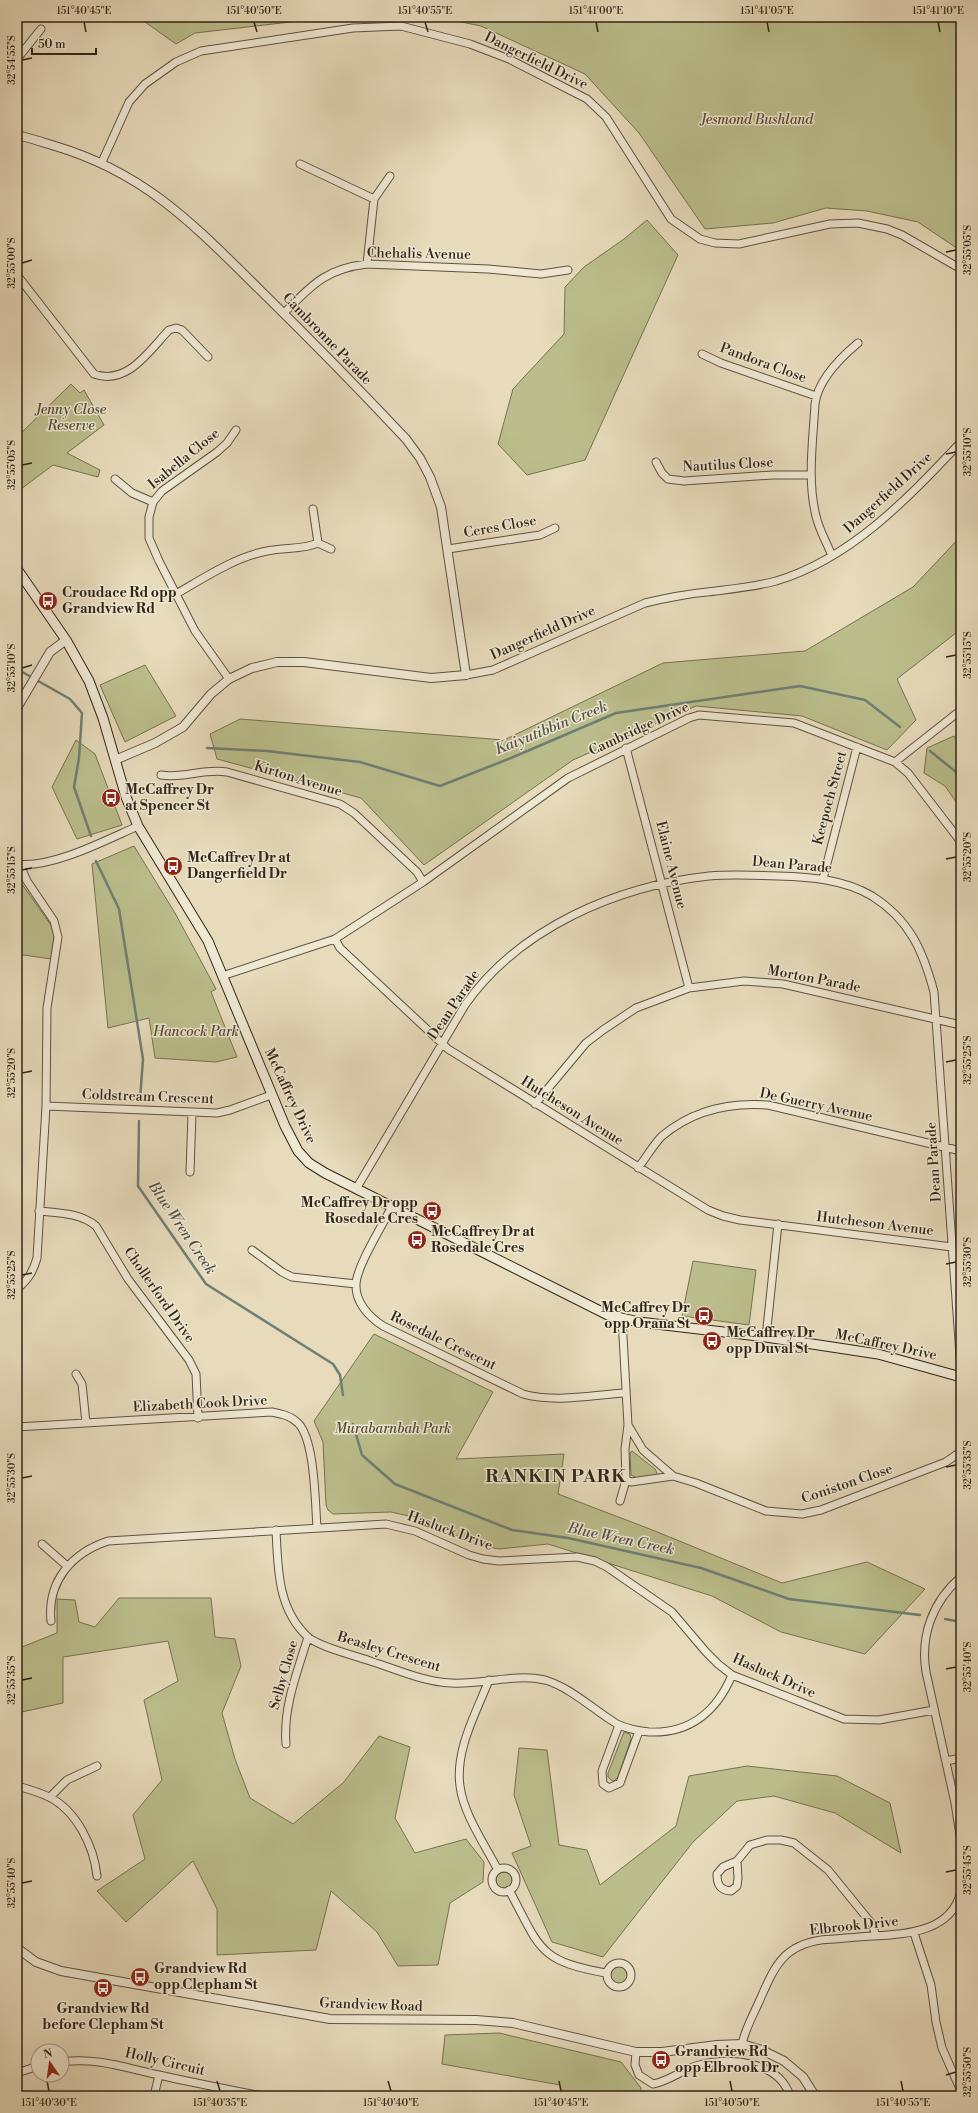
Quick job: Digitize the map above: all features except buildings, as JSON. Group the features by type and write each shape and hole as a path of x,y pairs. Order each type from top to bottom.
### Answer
{"main road":[{"name":"McCaffrey Drive","path":"17,569 66,640 89,681 103,718 126,797 138,826 208,941 272,1095 298,1151 309,1163 356,1189 608,1315 622,1319 878,1354 961,1376"}],"street":[{"name":"Dangerfield Drive","path":"102,162 129,102 145,84 176,62 201,51 353,28 401,26 470,44 508,59 586,99 606,117 671,219 700,239 715,243 739,244 830,224 858,223 887,229 902,235 961,269"},
{"path":"17,59 41,30"},
{"name":"Cambronne Parade","path":"17,136 62,148 102,162 147,188 192,223 284,313 401,434 420,458 430,477 441,507 466,676"},
{"path":"300,164 374,199"},
{"path":"367,264 374,199 390,176"},
{"name":"Chehalis Avenue","path":"284,313 316,282 335,271 367,264 488,269 541,274 568,270"},
{"path":"17,275 88,369 94,374 109,377 122,375 131,369 169,330 176,328 182,330 208,357"},
{"path":"832,556 816,518 811,475 816,396 827,376 842,357 858,343"},
{"name":"Pandora Close","path":"702,354 721,363 816,396"},
{"name":"Isabella Close","path":"229,679 195,631 176,594 149,538 149,518 153,502 162,491 181,475 222,448 236,430"},
{"name":"Dangerfield Drive","path":"115,760 155,743 183,727 211,694 229,679 252,668 277,662 304,662 430,678 466,676 493,670 645,603 672,597 748,587 776,581 800,572 855,543 876,526 961,442"},
{"name":"Nautilus Close","path":"656,462 662,473 668,479 684,482 772,475 811,475"},
{"path":"115,479 132,493 153,502"},
{"path":"314,508 318,543"},
{"name":"Ceres Close","path":"448,549 540,535 555,528"},
{"path":"176,594 243,559 267,551 307,548 318,543"},
{"path":"318,543 331,550"},
{"path":"17,708 50,652 66,640"},
{"path":"895,762 961,710"},
{"name":"Cambridge Drive","path":"335,939 423,882 568,778 689,718 699,716 794,723 895,762 908,773 961,842"},
{"name":"Keepoch Street","path":"823,879 857,747"},
{"name":"Elaine Avenue","path":"626,748 689,988"},
{"name":"Kirton Avenue","path":"161,775 170,777 210,771 227,772 340,804 354,813 417,872 423,882"},
{"path":"17,1289 33,1272 37,1258 46,1106 47,1008 58,937 54,921 18,864 40,864 59,858 138,826"},
{"name":"Dean Parade","path":"356,1189 442,1044 481,983 503,962 531,940 572,916 615,897 662,884 710,876 750,874 823,879 853,887 872,896 906,926 920,946 934,992 961,1369"},
{"path":"222,976 335,939"},
{"name":"Hutcheson Avenue","path":"335,939 340,948 442,1044 535,1104 708,1210 723,1216 740,1220 952,1247"},
{"name":"Morton Parade","path":"535,1104 586,1043 603,1030 636,1008 689,988 744,981 783,984 961,1025"},
{"name":"Coldstream Crescent","path":"46,1106 192,1113 224,1112 272,1095"},
{"name":"De Guerry Avenue","path":"638,1168 661,1137 682,1122 711,1108 737,1104 768,1105 961,1151"},
{"path":"190,1172 192,1113"},
{"path":"252,1250 282,1272 292,1277 356,1284 361,1267 392,1206"},
{"name":"Chollerford Drive","path":"39,1211 72,1214 88,1220 96,1226 128,1279 189,1360 196,1374 198,1418"},
{"path":"766,1338 778,1224"},
{"name":"Rosedale Crescent","path":"356,1284 362,1307 371,1318 382,1326 523,1394 536,1398 555,1398 625,1393"},
{"name":"Coniston Close","path":"620,1501 626,1480 625,1449 628,1425 622,1319"},
{"path":"76,1374 82,1384 86,1423"},
{"name":"Elizabeth Cook Drive","path":"17,1427 198,1418 272,1412 287,1416 298,1423 305,1433 311,1453 317,1527"},
{"name":"Coniston Close","path":"628,1425 643,1450 673,1476 696,1483 766,1511 802,1514 821,1510 946,1462 959,1453"},
{"name":"Coniston Close","path":"626,1480 636,1481 673,1476"},
{"name":"Hasluck Drive","path":"51,1621 50,1609 53,1592 67,1566 80,1554 108,1541 317,1527 397,1525 469,1555 499,1561 577,1557 595,1561 607,1567 672,1612 706,1652 732,1675 844,1719 879,1720 934,1710"},
{"path":"276,1530 281,1593 288,1609 308,1638"},
{"path":"42,1544 67,1566"},
{"path":"961,1577 942,1596 927,1630 924,1661 946,1761 961,1842"},
{"name":"Beasley Crescent","path":"308,1638 327,1646 426,1679 452,1683 518,1678 545,1681 581,1700 619,1725 639,1731 667,1733 694,1723 707,1713 720,1697 732,1675"},
{"name":"Selby Close","path":"286,1744 286,1710 308,1638"},
{"path":"489,1680 462,1751 459,1768 460,1786 465,1806 498,1870"},
{"path":"619,1725 602,1771 603,1784 610,1788 620,1783 639,1731"},
{"path":"946,1761 961,1758"},
{"path":"50,1798 67,1780 97,1766"},
{"path":"17,1786 50,1798 70,1815 81,1830 91,1848 96,1862 97,1876"},
{"path":"737,1861 750,1845 758,1841 781,1840 794,1843 828,1870 872,1924 876,1936"},
{"path":"505,1868 514,1874 514,1885 509,1890 501,1891 495,1887 493,1876 498,1870 505,1868"},
{"path":"509,1890 537,1942 547,1954 563,1963 606,1973"},
{"name":"Elbrook Drive","path":"742,2044 773,1970 781,1959 793,1948 807,1942 821,1940 914,1933 937,1924 944,1919 955,1905 961,1891"},
{"path":"914,1933 931,1985 936,2022 942,2048 961,2091"},
{"name":"Grandview Road","path":"17,1948 36,1962 61,1971 330,2019 494,2020 636,2052 662,2052 717,2045 742,2044 762,2050 784,2061 803,2077 815,2096"},
{"path":"636,2052 635,2065 639,2075 653,2084 699,2065 734,2061 766,2069 781,2079 790,2096"},
{"name":"Holly Circuit","path":"70,2061 104,2062 262,2096"},
{"path":"17,2073 30,2069"},
{"path":"154,2096 159,2075"}],"green space":[{"path":"138,17 334,17 195,33 176,44"},
{"name":"Jesmond Bushland","path":"437,17 961,17 961,251 918,222 867,211 826,208 773,223 705,229 639,133 585,74 481,26"},
{"path":"647,220 678,255 585,460 527,475 498,444 513,389 564,334 565,287 584,267 624,239"},
{"name":"Jenny Close Reserve","path":"71,384 80,393 84,390 104,425 67,453 100,470 98,477 53,465 17,492 17,472 23,467 17,461 17,437"},
{"path":"961,536 961,629 897,679 916,720 887,750 802,716 696,706 573,760 424,865 361,798 217,759 210,734 240,719 504,740 663,663 805,651 913,587"},
{"path":"145,665 176,716 125,742 100,685"},
{"path":"954,736 961,745 961,809 945,786 924,773 927,748"},
{"path":"76,740 95,754 122,825 77,839 52,787"},
{"name":"Hancock Park","path":"134,846 175,913 216,989 211,992 237,1057 216,1062 155,1058 149,1018 108,1028 92,864"},
{"path":"17,877 53,928 54,936 51,959 17,954"},
{"path":"693,1261 756,1270 749,1325 682,1316"},
{"name":"Murabarnbah Park","path":"374,1334 493,1392 456,1459 564,1454 558,1494 650,1529 782,1583 867,1562 925,1589 865,1654 781,1632 712,1596 548,1544 499,1549 472,1544 428,1521 391,1512 333,1514 328,1510 326,1505 323,1442 314,1421"},
{"path":"632,1451 655,1469 657,1473 655,1476 637,1478 631,1475 630,1453"},
{"path":"119,1598 211,1598 215,1637 235,1639 241,1666 222,1713 235,1759 250,1798 293,1824 343,1783 379,1736 410,1747 395,1818 415,1853 466,1839 484,1862 483,1882 450,1903 438,1965 398,1966 377,1932 331,1891 316,1950 217,1955 217,1909 193,1861 126,1922 97,1891 145,1859 133,1815 162,1780 144,1700 178,1681 168,1641 63,1657 63,1703 17,1713 17,1649 57,1633 57,1599 75,1600 79,1622 95,1627"},
{"path":"624,1732 630,1734 631,1739 618,1777 614,1781 608,1777 608,1773"},
{"path":"519,1748 547,1750 559,1845 587,1850 600,1885 676,1826 689,1776 747,1766 837,1776 890,1803 901,1853 835,1813 774,1796 737,1801 693,1842 603,1957 552,1942 512,1853 531,1846 514,1795"},
{"path":"504,1872 510,1874 512,1880 510,1886 504,1888 498,1886 496,1880 498,1874"},
{"path":"615,1966 623,1966 628,1971 626,1982 623,1984 615,1984 610,1979 610,1971"},
{"path":"499,2033 621,2062 641,2088 640,2096 562,2096 560,2085 442,2064 445,2035"}],"waterway":[{"name":"Blue Wren Creek","path":"17,669 70,699 82,713 79,758 74,787 91,836"},
{"name":"Kaiyutibbin Creek","path":"207,748 267,751 360,762 440,786 511,758 616,713 800,686 865,700 900,727"},
{"name":"Kaiyutibbin Creek","path":"930,751 961,776"},
{"name":"Blue Wren Creek","path":"96,861 119,909 143,1059 140,1100"},
{"name":"Blue Wren Creek","path":"139,1121 138,1186 206,1284 333,1364 340,1375 343,1395"},
{"name":"Blue Wren Creek","path":"353,1424 362,1455 395,1484 512,1530 568,1538 701,1568 789,1599 920,1615"},
{"name":"Blue Wren Creek","path":"945,1619 961,1622"}],"place":[{"name":"Croudace Rd opp Grandview Rd","path":"48,601"},
{"name":"McCaffrey Dr at Spencer St","path":"111,798"},
{"name":"McCaffrey Dr at Dangerfield Dr","path":"173,866"},
{"name":"McCaffrey Dr opp Rosedale Cres","path":"432,1211"},
{"name":"McCaffrey Dr at Rosedale Cres","path":"417,1240"},
{"name":"McCaffrey Dr opp Orana St","path":"704,1316"},
{"name":"McCaffrey Dr opp Duval St","path":"712,1341"},
{"name":"Grandview Rd opp Clepham St","path":"140,1977"},
{"name":"Grandview Rd before Clepham St","path":"103,1988"},
{"name":"Grandview Rd opp Elbrook Dr","path":"661,2060"}],"district":[{"name":"RANKIN PARK","path":"556,1476"}]}
